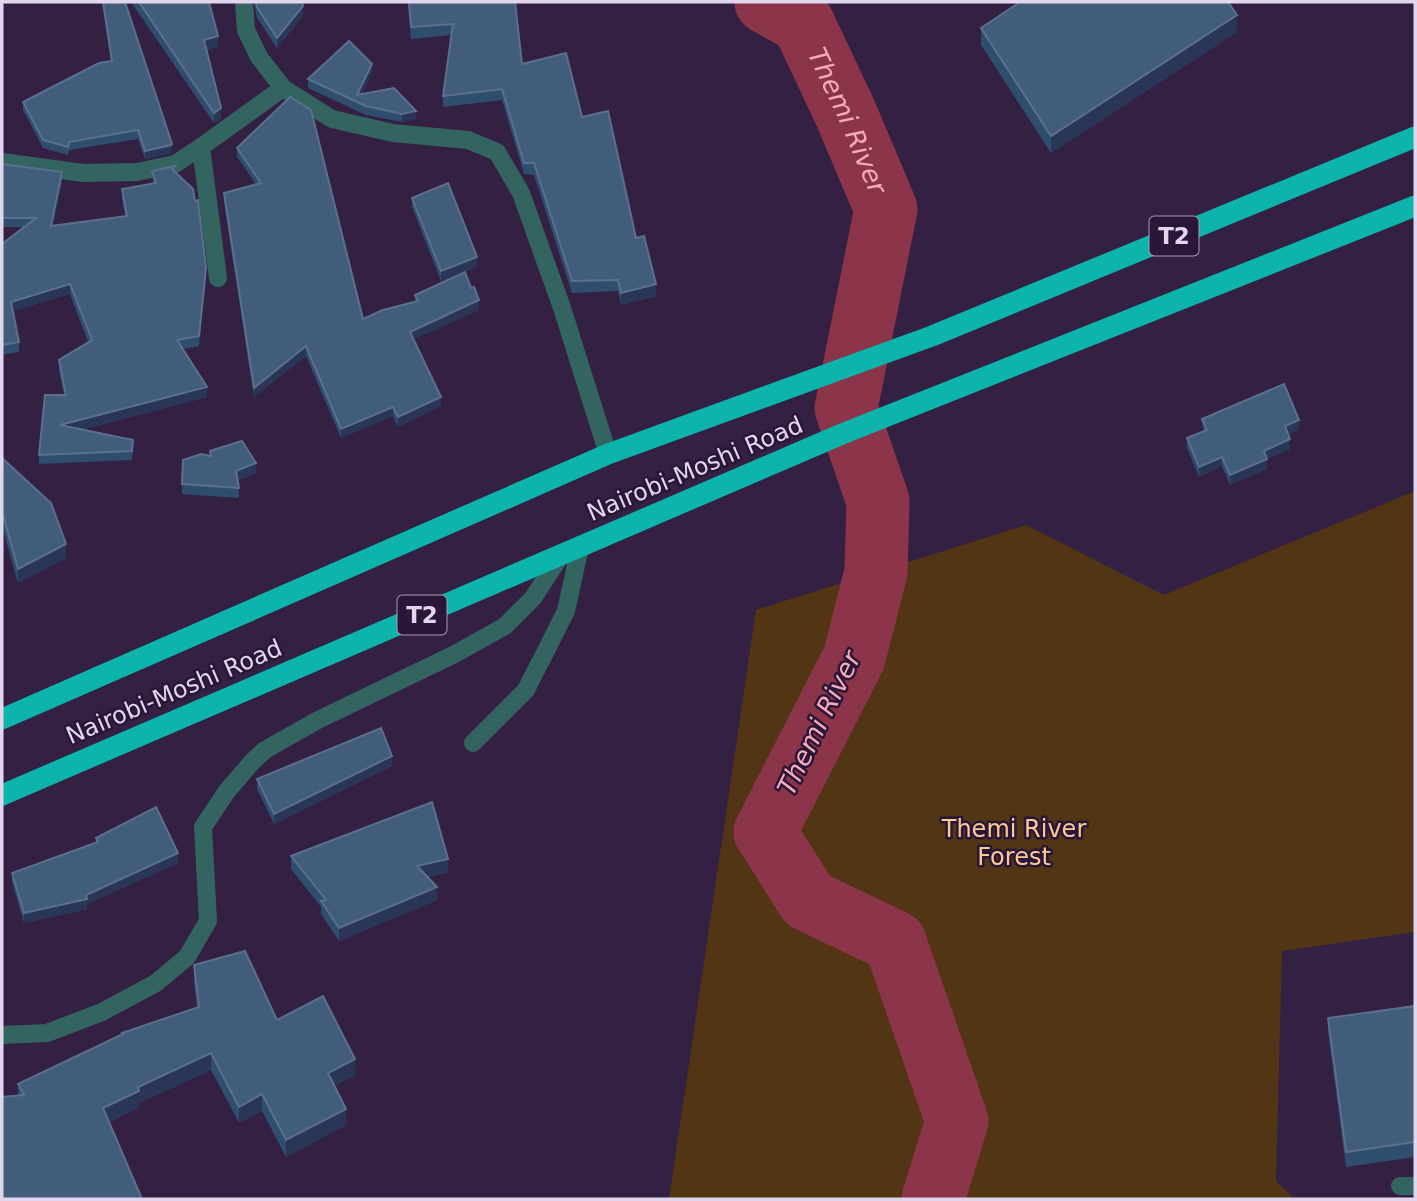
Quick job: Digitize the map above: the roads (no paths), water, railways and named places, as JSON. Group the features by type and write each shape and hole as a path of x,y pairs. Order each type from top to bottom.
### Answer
{"highway":[{"name":"Nairobi-Moshi Road","path":"2,719 608,454 932,336 1415,137"},
{"name":"Nairobi-Moshi Road","path":"2,795 842,434 1415,206"}],"street":[{"path":"244,2 246,30 259,57 283,88 332,120 393,133 468,140 497,152 521,193 562,308 608,454"},
{"path":"2,162 83,173 137,172 175,164 283,88"},
{"path":"201,148 218,278"},
{"path":"472,743 526,690 566,611 570,551"},
{"path":"2,1035 47,1033 102,1012 156,983 187,957 208,921 203,827 227,791 253,761 265,750 308,725 409,677 505,626 533,598 570,551"}],"waterway":[{"name":"Themi River","path":"766,2 803,23 886,209 846,408 878,501 876,572 854,658 765,832 808,900 895,942 957,1121 933,1199"}],"park label":[{"name":"Themi River Forest","path":"1014,843"}]}
